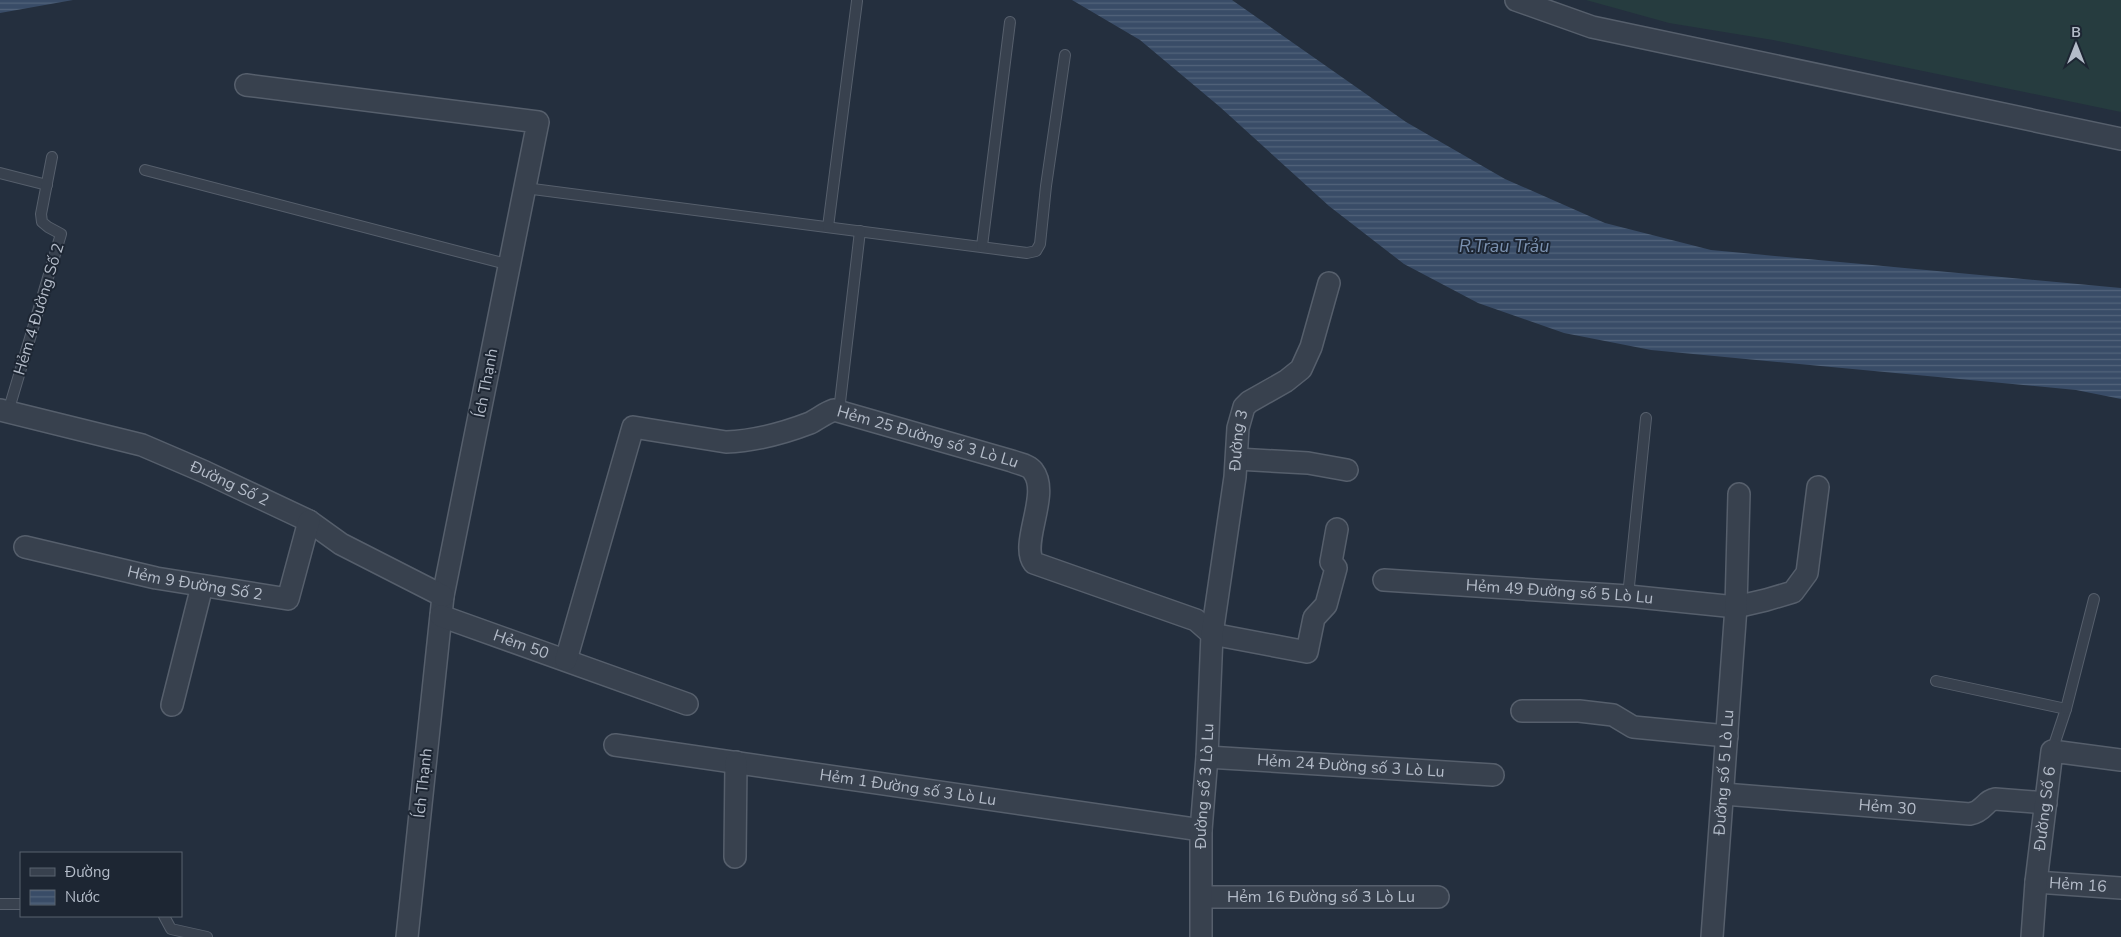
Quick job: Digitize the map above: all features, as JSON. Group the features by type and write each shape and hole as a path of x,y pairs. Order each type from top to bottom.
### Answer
{"street":[{"path":"1516,0 1592,27 2121,140"},
{"name":"Ích Thạnh","path":"246,85 538,122 442,606 407,937"},
{"name":"Đường 3","path":"1212,634 1237,459 1238,428 1244,407 1255,398 1296,375 1302,369 1311,347 1329,283"},
{"name":"Đường Số 2","path":"4,411 142,446 205,472 309,521 341,544 442,606"},
{"name":"Hẻm 25 Đường số 3 Lò Lu","path":"566,660 633,426 726,442 739,441 796,428 830,412 839,411 1012,461 1030,469 1037,479 1038,486 1036,516 1030,547 1030,556 1034,563 1196,620 1212,634"},
{"path":"1237,459 1308,463 1347,470"},
{"name":"Hẻm 49 Đường số 5 Lò Lu","path":"1384,580 1628,596 1736,607 1789,594 1797,589 1804,579 1808,566 1818,487"},
{"name":"Đường số 5 Lò Lu","path":"1712,937 1724,794 1736,607 1739,494"},
{"name":"Hẻm 9 Đường Số 2","path":"24,547 156,578 288,599 309,521"},
{"path":"1212,634 1306,652 1314,618 1326,605 1336,568 1332,562 1336,529"},
{"path":"172,706 202,586"},
{"name":"Hẻm 50","path":"442,606 600,674 687,704"},
{"name":"Đường số 3 Lò Lu","path":"1200,937 1202,897 1201,830 1207,758 1212,634"},
{"path":"1522,712 1579,712 1613,715 1633,727 1727,736"},
{"name":"Hẻm 1 Đường số 3 Lò Lu","path":"615,744 1201,830"},
{"name":"Đường Số 6","path":"2032,937 2036,882 2052,751 2121,760"},
{"name":"Hẻm 24 Đường số 3 Lò Lu","path":"1207,758 1493,774"},
{"path":"734,857 736,762"},
{"name":"Hẻm 30","path":"1724,794 1970,814 1982,809 1990,800 1995,799 2046,803"},
{"name":"Hẻm 16","path":"2036,882 2121,888"},
{"name":"Hẻm 16 Đường số 3 Lò Lu","path":"1202,897 1438,897"}],"lane":[{"path":"828,227 857,1"},
{"path":"982,246 1010,22"},
{"path":"525,188 1027,253 1036,251 1039,248 1065,54"},
{"name":"Hẻm 4 Đường Số 2","path":"4,411 61,234 48,228 42,222 52,157"},
{"path":"145,170 510,265"},
{"path":"0,172 47,186"},
{"path":"839,411 860,231"},
{"path":"1628,596 1646,418"},
{"path":"2052,751 2066,709 2094,599"},
{"path":"1936,681 2066,709"},
{"path":"0,904 20,904"},
{"path":"164,917 170,933 207,937"}],"green space":[{"path":"1586,0 2121,0 2121,112 1773,40 1669,23"}],"water":[{"path":"0,0 73,0 0,13"},
{"name":"R.Trau Trảu","path":"1072,0 1232,0 1406,122 1505,179 1605,223 1711,250 2121,288 2121,399 2076,390 1651,350 1564,333 1478,303 1404,264 1329,206 1220,107 1140,40"}]}
